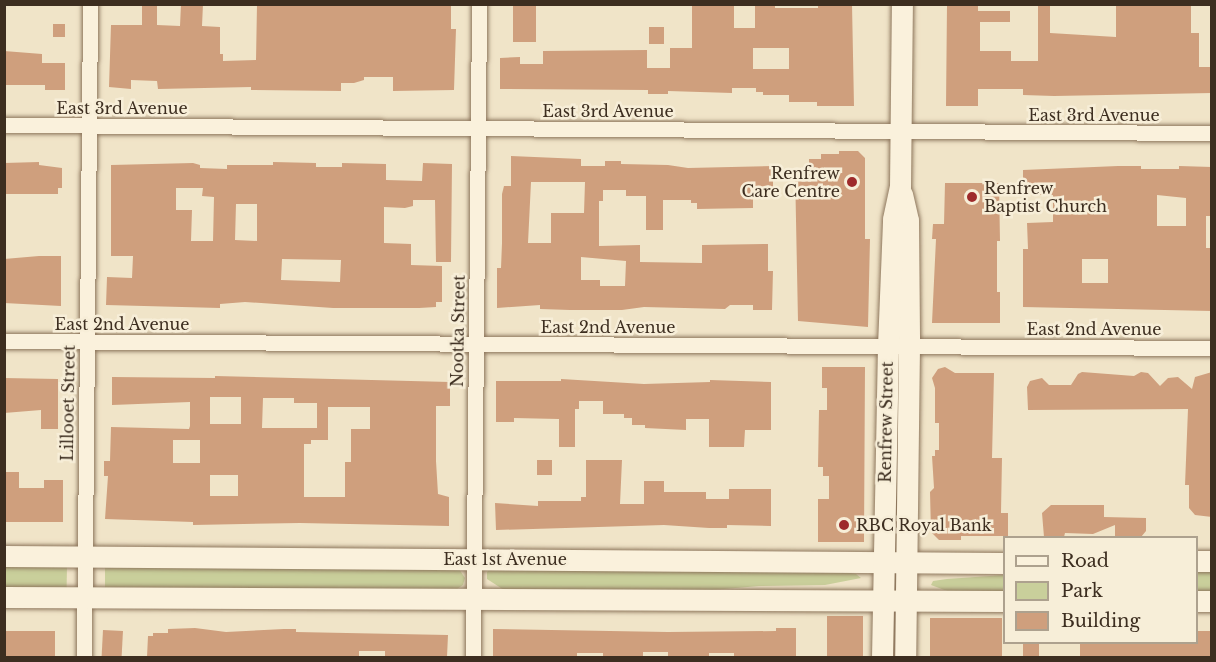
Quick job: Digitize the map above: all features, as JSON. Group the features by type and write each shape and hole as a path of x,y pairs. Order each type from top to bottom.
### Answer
{"main road":[{"name":"Renfrew Street","path":"882,657 888,346 893,219 900,187 902,4"},
{"name":"Renfrew Street","path":"900,187 908,220 909,346 905,657"},
{"name":"East 1st Avenue","path":"4,556 1003,563"},
{"path":"4,597 1003,601"}],"street":[{"name":"Lillooet Street","path":"84,657 90,4"},
{"name":"Nootka Street","path":"473,657 479,128 478,4"},
{"name":"East 3rd Avenue","path":"4,125 1212,133"},
{"name":"East 2nd Avenue","path":"4,342 1212,348"}],"green space":[{"path":"5,565 67,566 67,591 5,590"},
{"path":"105,566 459,569 465,578 463,585 457,589 105,589"},
{"path":"492,567 827,569 856,574 861,578 825,585 759,586 690,592 504,590 487,579 487,572"},
{"path":"1198,569 1211,569 1211,594 1198,594"},
{"path":"1003,575 1003,593 950,592 931,585 933,581"}],"building":[{"path":"142,4 157,4 157,25 180,26 181,4 203,4 202,26 220,27 220,54 223,54 223,61 256,60 257,4 451,4 451,29 456,29 454,90 393,91 393,77 364,77 364,80 354,83 341,83 341,91 251,90 251,87 158,89 157,81 131,80 131,89 109,87 111,25 142,25"},
{"path":"513,4 536,4 536,42 513,42"},
{"path":"692,4 734,4 734,28 755,28 755,4 775,4 775,8 818,8 818,4 852,4 854,106 817,106 817,102 789,102 789,95 763,95 763,92 756,92 756,88 732,88 732,93 668,91 668,94 648,94 648,90 500,89 500,58 520,57 520,64 543,64 543,51 647,50 647,68 670,68 670,48 692,48","holes":["753,48 789,48 789,69 753,69"]},
{"path":"947,4 978,4 978,11 1010,11 1010,22 980,22 980,51 1011,51 1011,61 1038,61 1038,5 1050,5 1050,33 1116,37 1116,4 1191,4 1191,33 1199,33 1199,67 1212,67 1212,93 1054,96 1023,95 1023,89 978,89 978,106 946,106"},
{"path":"53,24 65,24 65,37 53,37"},
{"path":"649,27 664,27 664,44 649,44"},
{"path":"4,51 42,54 42,63 65,63 65,90 45,90 45,85 4,85"},
{"path":"839,151 858,151 865,158 865,239 870,239 868,327 798,321 795,169 809,169 809,159 821,159 821,154 839,154"},
{"path":"511,156 581,159 581,166 605,166 605,161 621,161 621,164 668,165 688,168 773,166 773,188 768,188 768,192 753,192 753,208 697,209 697,203 691,203 691,200 663,200 663,230 646,230 646,196 626,196 626,190 603,190 603,201 599,201 599,246 640,245 640,262 702,263 702,245 768,244 768,271 773,271 772,310 753,310 753,305 730,305 725,309 644,307 622,310 570,310 540,309 540,305 497,308 497,268 501,268 502,194 504,186 511,186","holes":["531,182 585,182 584,213 551,213 551,243 528,243","581,257 626,261 625,286 600,286 600,280 581,280"]},
{"path":"39,162 39,165 62,168 62,188 58,188 58,194 4,194 4,163"},
{"path":"273,162 316,163 316,167 342,167 342,163 386,164 386,180 422,181 423,163 452,164 451,262 436,262 435,200 413,200 413,206 405,208 384,207 384,243 411,244 411,265 442,266 442,302 436,302 436,307 419,308 333,308 245,302 220,304 220,308 106,305 107,277 132,278 133,256 111,256 111,165 193,163 200,165 200,168 227,169 227,165 273,165","holes":["176,188 203,188 202,196 214,197 213,241 191,241 192,210 176,210","236,204 257,204 257,241 235,240","282,259 341,260 340,282 281,280"]},
{"path":"1118,166 1141,166 1141,169 1179,169 1179,166 1212,167 1212,216 1206,216 1206,248 1212,248 1212,311 1023,307 1023,249 1028,249 1027,223 1053,222 1053,195 1036,195 1036,189 1023,189 1023,170","holes":["1157,195 1186,198 1186,226 1157,226","1082,259 1108,259 1108,283 1082,283"]},
{"path":"945,183 999,183 1000,241 997,241 997,292 1000,292 1000,323 932,323 936,239 932,239 933,224 944,224"},
{"path":"61,256 61,306 4,303 4,259"},
{"path":"822,367 865,367 864,542 818,542 818,499 829,499 829,476 823,476 823,467 818,467 819,410 827,410 827,388 822,388"},
{"path":"945,367 955,373 994,373 992,458 1002,458 1001,513 1008,513 1008,536 961,536 961,540 939,540 931,532 930,492 934,488 932,456 935,456 935,450 939,450 939,423 935,423 935,388 932,378 938,369"},
{"path":"1082,372 1134,376 1141,372 1148,373 1160,386 1168,378 1178,377 1192,389 1195,377 1212,372 1212,517 1195,515 1189,508 1189,485 1185,485 1188,409 1028,410 1027,387 1030,381 1042,378 1049,385 1071,385"},
{"path":"215,376 450,382 450,406 436,406 438,494 449,497 449,526 300,523 193,525 193,522 105,519 108,476 104,476 104,461 110,461 111,427 189,429 190,426 190,402 112,405 112,377 215,378","holes":["210,397 241,397 241,424 210,424","263,398 294,398 294,403 317,403 317,428 262,428","328,407 370,407 370,429 351,429 351,462 345,462 345,497 304,497 304,444 311,444 311,440 328,440","173,440 200,440 200,463 173,463","210,475 238,475 238,496 210,496"]},
{"path":"4,378 58,379 58,429 41,429 41,410 4,413"},
{"path":"561,379 644,384 710,382 710,380 771,382 771,430 745,430 744,447 709,447 709,419 686,419 686,430 645,428 645,425 632,425 632,418 624,418 624,414 603,414 603,401 579,401 579,409 575,409 575,447 559,447 559,419 514,418 514,422 496,422 496,381 561,381"},
{"path":"537,460 552,460 552,475 537,475"},
{"path":"586,460 622,460 620,504 644,504 644,481 664,481 664,492 706,492 706,499 729,499 729,489 771,489 771,526 727,525 727,528 709,528 664,525 496,530 495,503 538,506 538,501 581,501 581,497 586,497"},
{"path":"4,472 19,472 19,488 44,488 44,480 63,480 63,522 4,522"},
{"path":"1051,505 1104,505 1104,517 1146,518 1146,531 1142,536 1115,536 1115,525 1093,534 1065,533 1064,536 1044,536 1042,513"},
{"path":"827,616 863,616 863,657 827,657"},
{"path":"930,618 1002,618 1002,657 930,657"},
{"path":"195,628 226,632 296,629 296,632 448,635 447,657 385,657 385,651 359,651 359,657 147,657 148,636 153,636 153,633 168,633 168,629"},
{"path":"776,628 796,628 796,657 734,657 734,653 709,653 709,656 702,657 668,657 668,652 643,652 643,657 603,657 603,653 577,653 577,657 493,657 493,629 668,632 776,631"},
{"path":"103,630 123,631 122,658 102,657"},
{"path":"4,631 55,631 55,657 4,657"},
{"path":"1198,631 1211,631 1211,657 1080,657 1080,644 1198,644"},
{"path":"1023,644 1039,644 1039,656 1023,656"}],"place":[{"name":"Renfrew Care Centre","path":"852,182"},
{"name":"Renfrew Baptist Church","path":"972,197"},
{"name":"RBC Royal Bank","path":"844,525"}]}
